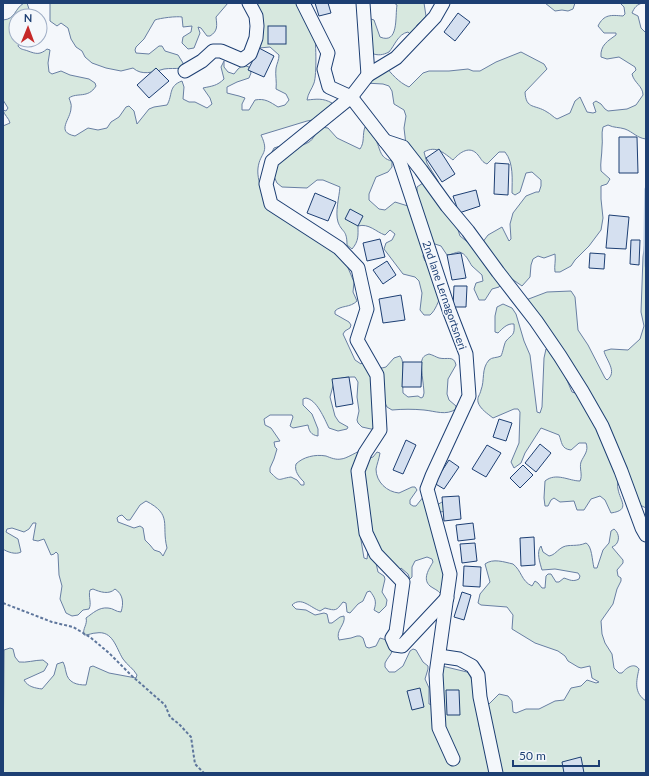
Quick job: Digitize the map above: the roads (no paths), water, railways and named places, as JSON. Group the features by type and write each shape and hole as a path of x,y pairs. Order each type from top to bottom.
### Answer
{"street":[{"path":"185,71 202,61 213,51 221,51 242,60 250,54 256,38 257,26 256,16 249,3"},
{"name":"2nd lane Lernagortsneri","path":"303,3 328,53 324,69 329,87 351,97 399,159 449,310 466,354 469,396 427,489 450,574 436,674 439,728 452,759"},
{"path":"362,3 368,75"},
{"path":"443,3 435,17 396,58 368,75 351,97 272,161 266,184 271,204 339,248 358,268 367,309 357,340 377,375 380,430 365,453 358,471 366,533 376,554 403,582 396,632 392,638 395,645 402,646 447,598"},
{"path":"385,141 403,147 536,321 560,356 602,426 646,535"},
{"path":"439,656 459,659 472,666 478,675 480,697 496,773"}],"waterway":[{"path":"646,189 646,266"}]}
